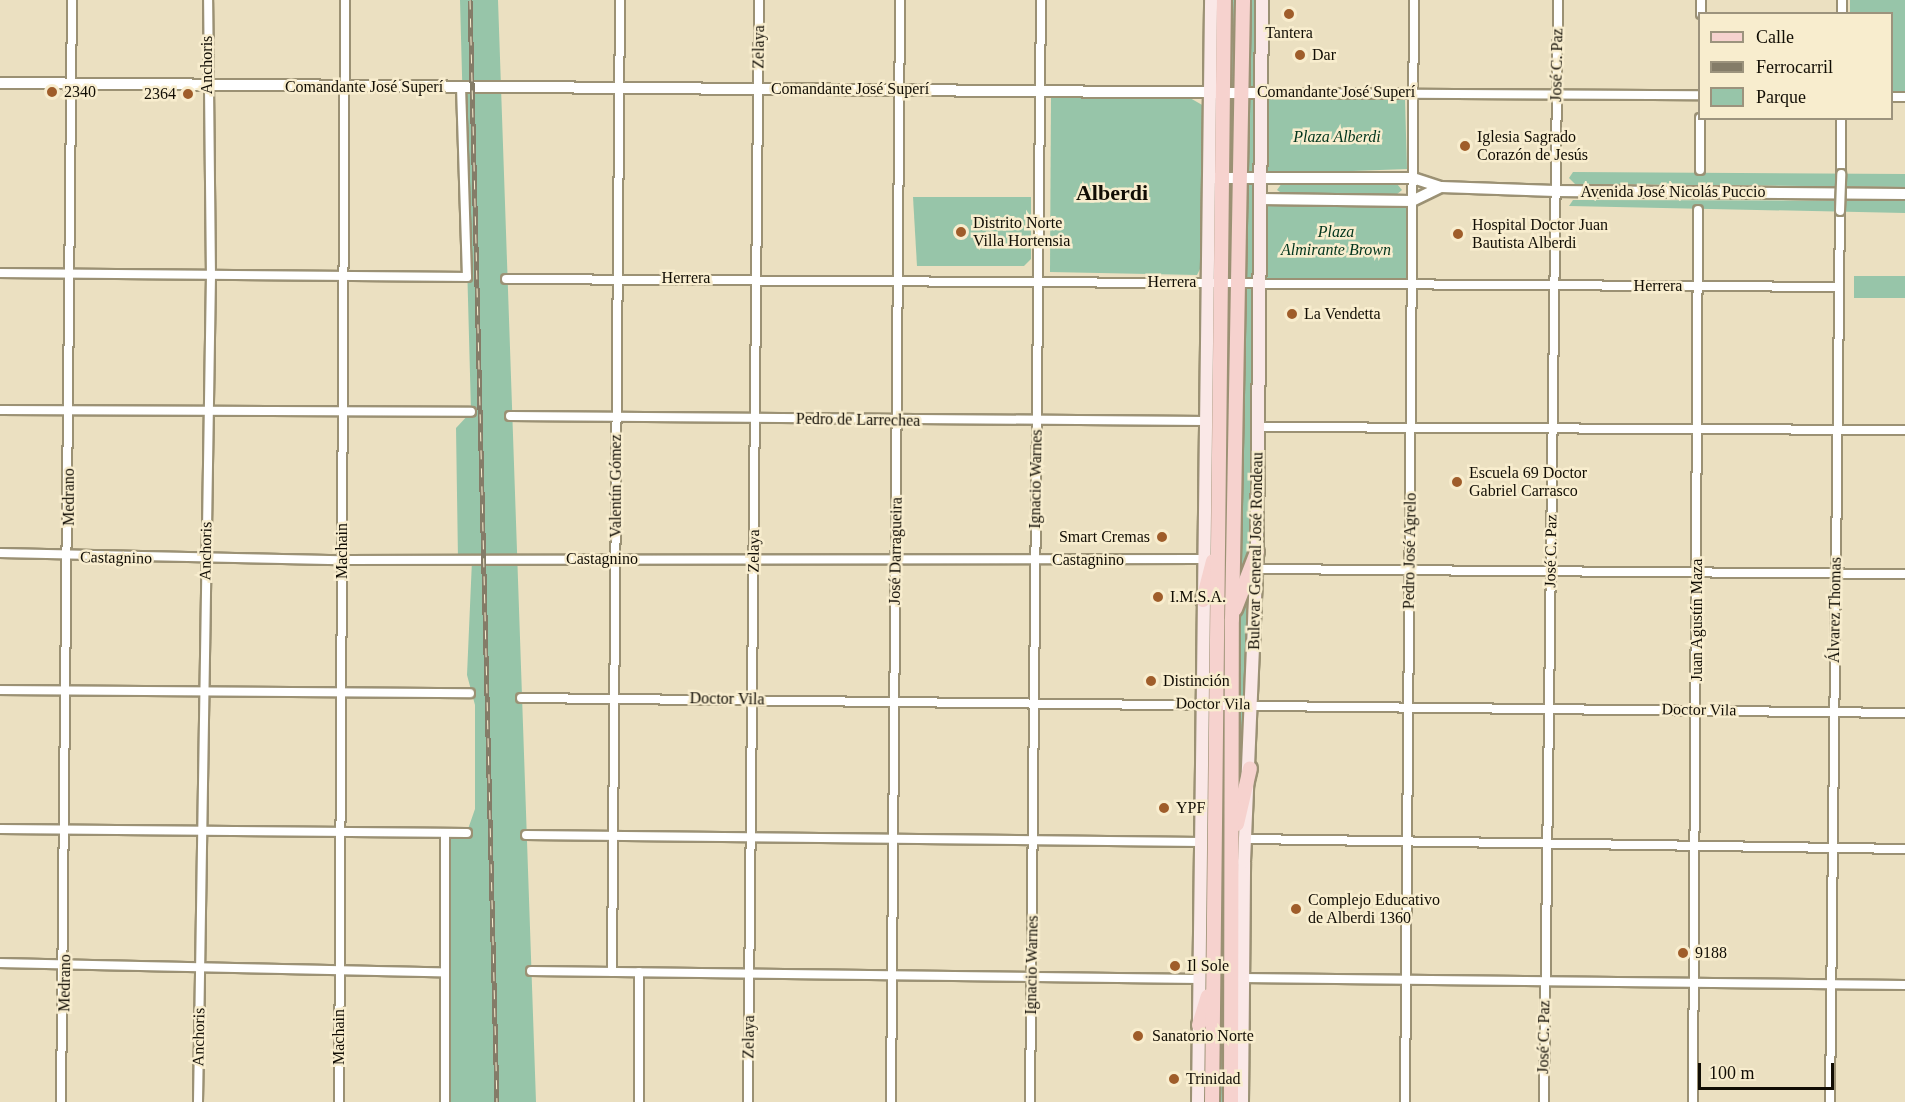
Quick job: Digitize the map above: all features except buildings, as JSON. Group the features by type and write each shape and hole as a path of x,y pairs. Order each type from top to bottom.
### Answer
{"main road":[{"path":"1210,0 1223,178 1218,536 1200,842 1212,1102"},
{"path":"1198,1102 1199,1025 1206,981 1209,704 1203,600 1208,178 1224,0"},
{"name":"Bulevar General José Rondeau","path":"1231,1102 1231,704 1236,283 1243,0"},
{"name":"Bulevar General José Rondeau","path":"1242,1102 1242,978 1257,569 1262,0"},
{"path":"1203,600 1218,536"},
{"path":"1232,619 1257,552"},
{"path":"1231,850 1250,768"}],"street":[{"name":"Medrano","path":"62,1102 72,0"},
{"name":"Anchoris","path":"198,1102 211,277 207,0"},
{"name":"Machain","path":"339,1102 345,0"},
{"name":"Valentín Gómez","path":"612,972 620,0"},
{"name":"Zelaya","path":"748,1102 759,0"},
{"name":"José Darragueira","path":"891,1102 900,0"},
{"name":"Ignacio Warnes","path":"1030,1102 1038,281 1043,90 1041,0"},
{"name":"Pedro José Agrelo","path":"1406,1102 1414,0"},
{"name":"José C. Paz","path":"1544,1102 1558,0"},
{"name":"Comandante José Superí","path":"0,83 1698,95"},
{"path":"0,273 211,277 467,277 461,87"},
{"path":"1700,170 1701,120"},
{"name":"Álvarez Thomas","path":"1830,1102 1841,120"},
{"name":"Avenida José Nicolás Puccio","path":"1208,178 1413,178 1442,187 1555,191 1905,194"},
{"name":"Avenida José Nicolás Puccio","path":"1260,199 1412,201 1442,187"},
{"name":"Juan Agustín Maza","path":"1693,1102 1698,210"},
{"name":"Herrera","path":"506,279 1839,287"},
{"path":"0,410 471,412"},
{"name":"Pedro de Larrechea","path":"510,416 1205,421"},
{"path":"1258,427 1905,430"},
{"name":"Castagnino","path":"0,553 68,557 341,560 1204,559"},
{"path":"1257,569 1409,567 1550,573 1905,574"},
{"path":"0,690 340,695 470,693"},
{"name":"Doctor Vila","path":"521,698 1252,704 1905,713"},
{"path":"0,829 445,835 468,832"},
{"path":"445,835 445,1102"},
{"path":"526,835 1200,842"},
{"path":"1248,839 1905,849"},
{"path":"0,963 199,965 444,972"},
{"path":"531,971 1206,981"},
{"path":"639,972 639,1102"},
{"path":"1242,978 1694,983 1831,982 1905,985"}],"green space":[{"path":"460,0 498,0 536,1102 445,1102 445,835 467,832 475,809 475,705 467,675 472,560 458,560 456,428 471,412"},
{"name":"Plaza Almirante Brown","path":"1211,0 1262,0 1260,199 1412,201 1413,284 1259,283 1242,1102 1198,1102"},
{"path":"1850,0 1905,0 1905,93 1893,92 1893,12 1850,12"},
{"path":"1051,97 1190,98 1204,106 1205,259 1197,275 1050,272"},
{"name":"Plaza Alberdi","path":"1264,99 1405,100 1407,169 1271,174 1264,169"},
{"path":"1573,172 1905,174 1905,187 1575,184 1569,178"},
{"path":"1282,183 1397,184 1402,190 1396,195 1283,194 1277,190"},
{"path":"913,197 1031,197 1031,259 1024,266 917,266"},
{"path":"1573,200 1905,201 1905,213 1569,206"},
{"path":"1854,276 1905,276 1905,298 1854,298"}],"railway":[{"path":"470,0 497,1102"}],"place":[{"name":"Tantera","path":"1289,14"},
{"name":"Dar","path":"1300,55"},
{"name":"2340","path":"52,92"},
{"name":"2364","path":"188,94"},
{"name":"Iglesia Sagrado Corazón de Jesús","path":"1465,146"},
{"name":"Distrito Norte Villa Hortensia","path":"961,232"},
{"name":"Hospital Doctor Juan Bautista Alberdi","path":"1458,234"},
{"name":"La Vendetta","path":"1292,314"},
{"name":"Escuela 69 Doctor Gabriel Carrasco","path":"1457,482"},
{"name":"Smart Cremas","path":"1162,537"},
{"name":"I.M.S.A.","path":"1158,597"},
{"name":"Distinción","path":"1151,681"},
{"name":"YPF","path":"1164,808"},
{"name":"Complejo Educativo de Alberdi 1360","path":"1296,909"},
{"name":"9188","path":"1683,953"},
{"name":"Il Sole","path":"1175,966"},
{"name":"Sanatorio Norte","path":"1138,1036"},
{"name":"Trinidad","path":"1174,1079"}],"district":[{"name":"Alberdi","path":"1112,193"}]}
